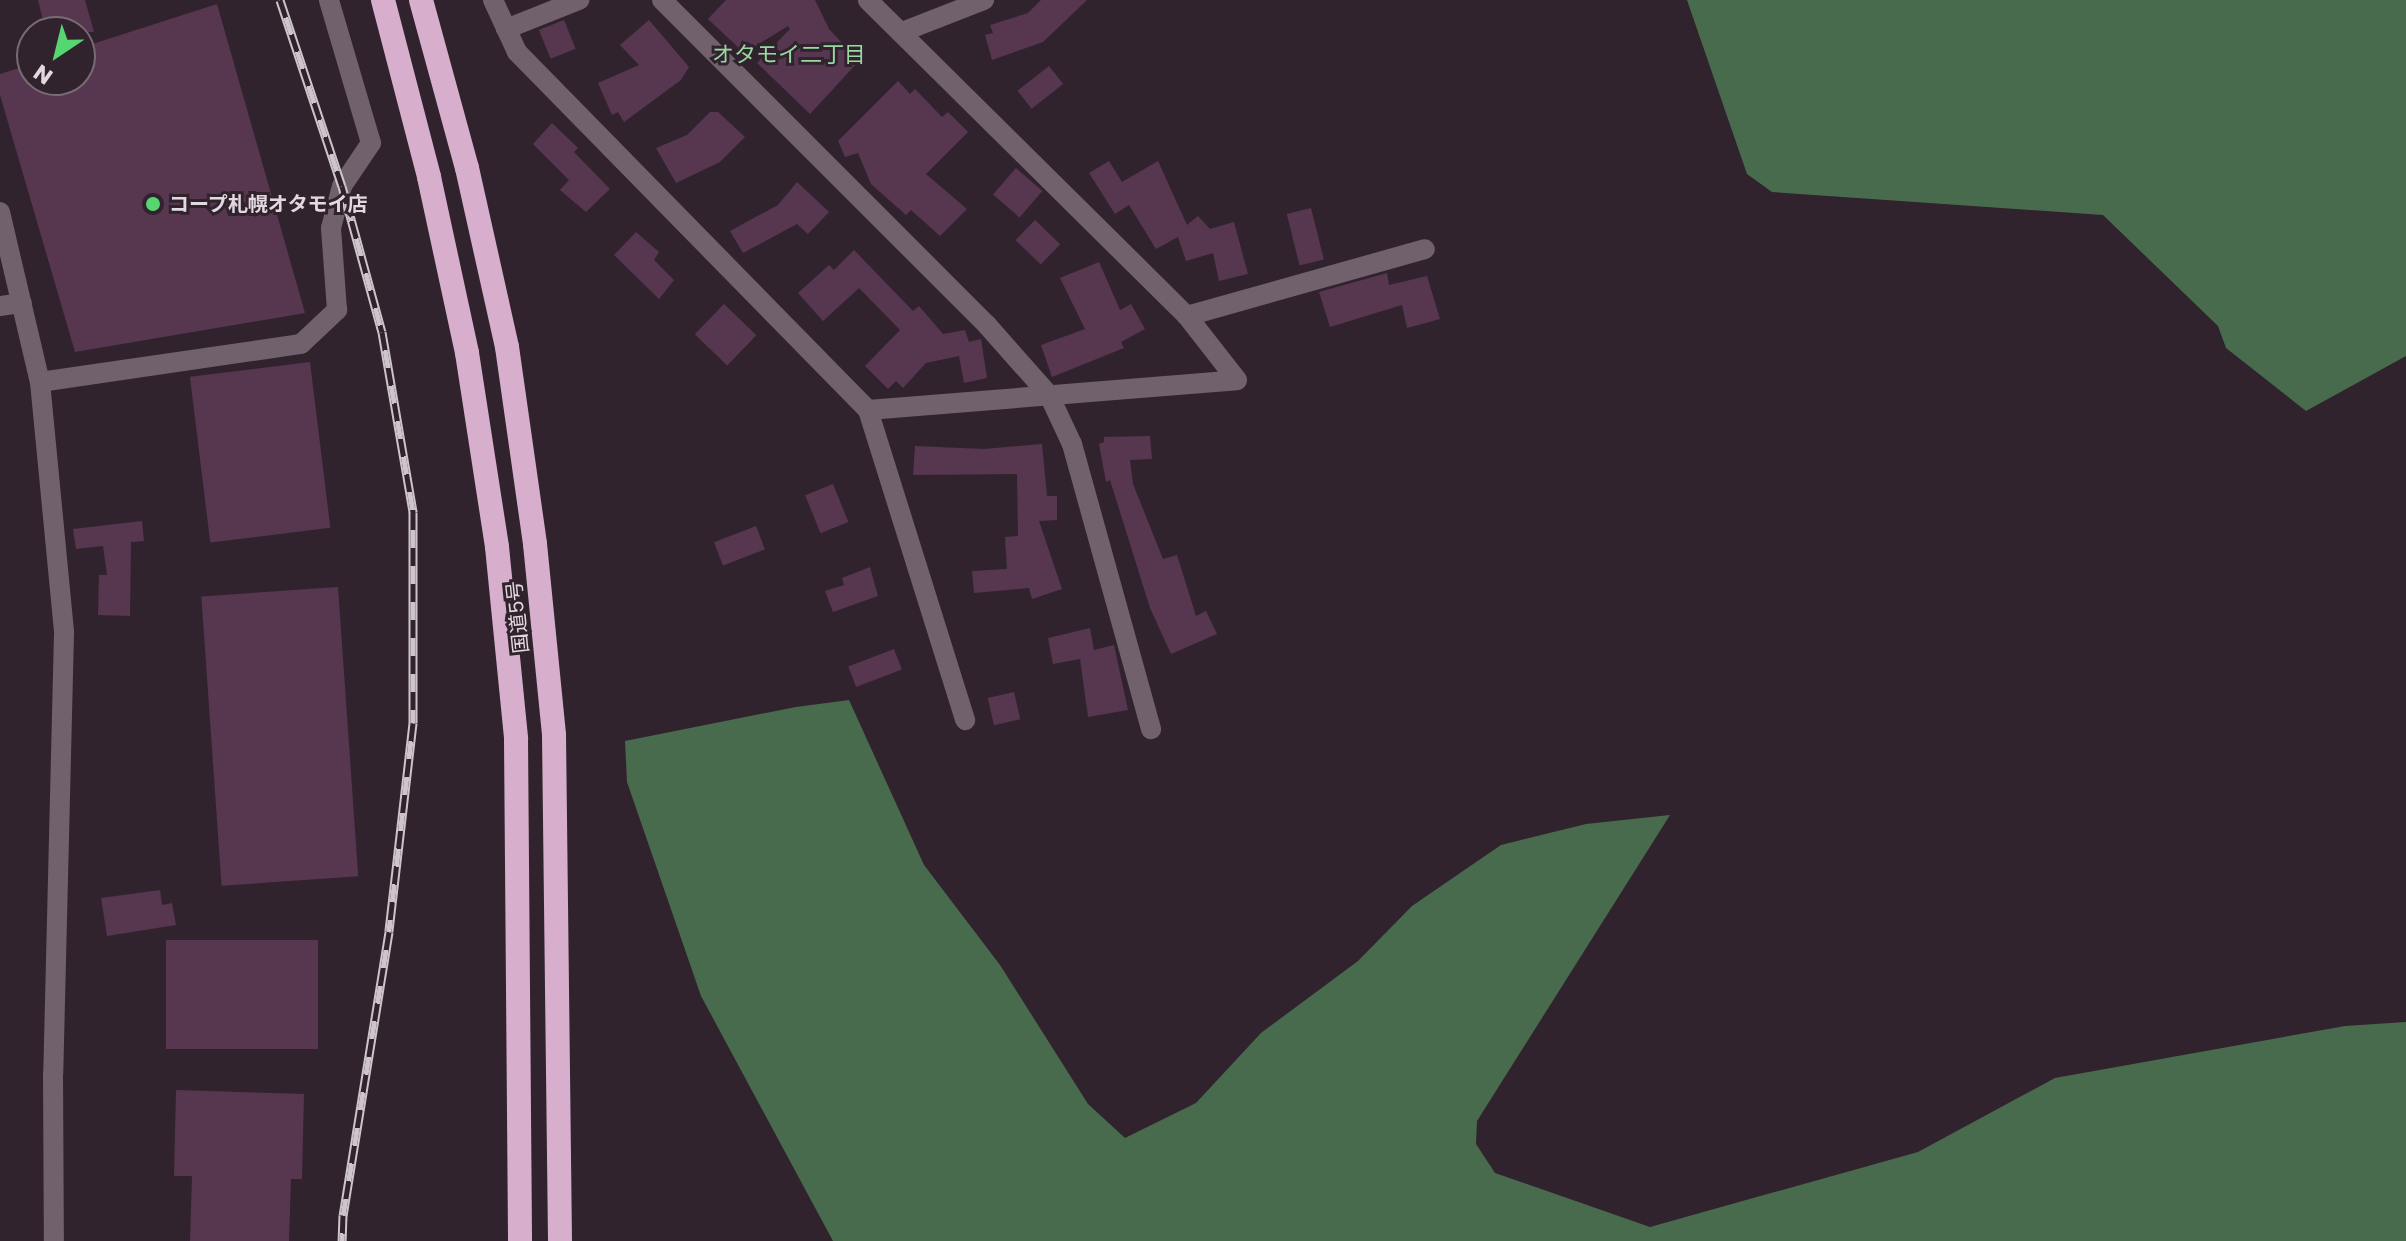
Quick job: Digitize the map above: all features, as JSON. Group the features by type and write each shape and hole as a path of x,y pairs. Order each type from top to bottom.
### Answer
{"highway":[{"name":"国道5号","path":"383,0 429,177 467,353 497,547 516,739 520,1241"},
{"name":"国道5号","path":"421,0 467,168 507,347 535,544 554,735 560,1241"}],"street":[{"path":"40,382 301,344 337,310 331,228 342,186 371,143 329,0"},
{"path":"493,0 517,52 868,410 965,720"},
{"path":"506,29 579,0"},
{"path":"662,0 987,325 1049,395 1072,444 1151,729"},
{"path":"868,0 1187,316 1237,380 868,410"},
{"path":"902,32 984,0"},
{"path":"0,212 40,382 64,633 53,1074 54,1241"},
{"path":"1187,316 1425,249"},
{"path":"0,306 22,303"}],"green space":[{"path":"1687,0 2406,0 2406,356 2306,411 2226,348 2218,326 2103,215 1772,192 1747,174"},
{"path":"849,700 924,865 1000,965 1088,1104 1125,1138 1196,1103 1261,1033 1358,961 1412,906 1501,845 1586,824 1670,815 1477,1121 1476,1144 1495,1173 1650,1227 1918,1152 2055,1078 2345,1026 2406,1022 2406,1241 833,1241 701,996 627,782 625,741 796,707"}],"building":[{"path":"38,0 85,0 90,16 42,16"},
{"path":"726,0 815,0 829,29 859,61 810,114 757,63 790,29 788,26 744,53 708,19"},
{"path":"1041,0 1087,0 1043,42 992,60 985,35 993,33 990,25 1028,13"},
{"name":"コープ札幌オタモイ店","path":"217,4 305,313 75,352 0,95 0,74 16,69 16,96 96,96 96,43"},
{"path":"564,20 576,49 551,59 539,30"},
{"path":"649,20 689,67 681,80 624,122 618,112 612,115 598,83 639,65 620,45"},
{"path":"1049,66 1063,84 1032,109 1017,91"},
{"path":"898,81 910,94 915,89 942,117 948,112 968,132 926,174 967,209 940,236 911,210 906,215 871,184 858,153 845,157 838,141"},
{"path":"710,112 718,112 745,137 720,162 676,183 656,148 687,135"},
{"path":"552,123 578,148 574,152 610,189 586,212 560,190 569,180 533,144"},
{"path":"1109,161 1122,182 1158,161 1187,225 1198,216 1210,229 1234,222 1248,274 1219,281 1213,253 1186,261 1178,237 1156,249 1129,205 1115,214 1089,173"},
{"path":"1016,168 1042,191 1019,217 993,194"},
{"path":"797,182 829,212 808,234 797,224 743,253 730,231 778,205"},
{"path":"1311,208 1324,259 1300,265 1287,214"},
{"path":"1035,220 1060,244 1041,264 1016,240"},
{"path":"636,232 659,252 654,260 674,280 659,299 614,255"},
{"path":"854,250 913,311 919,306 943,334 965,330 969,342 981,339 987,378 964,383 959,356 926,363 903,388 896,381 888,389 865,366 900,330 859,288 823,321 798,293 829,265 834,270"},
{"path":"1099,262 1120,310 1131,304 1145,329 1121,342 1124,348 1052,377 1041,345 1085,329 1060,278"},
{"path":"1387,273 1389,285 1427,276 1440,319 1407,328 1402,305 1330,327 1319,292"},
{"path":"724,304 756,335 727,365 695,334"},
{"path":"310,362 330,528 210,543 190,377"},
{"path":"1150,436 1152,459 1130,460 1133,484 1163,559 1177,555 1196,616 1206,611 1217,634 1171,654 1150,608 1110,480 1106,482 1099,444 1104,442 1104,437"},
{"path":"1042,444 1047,496 1057,496 1057,520 1039,521 1062,589 1032,599 1029,588 974,593 972,571 1007,569 1005,537 1018,536 1017,474 913,475 915,446 984,449"},
{"path":"833,484 848,522 821,533 805,495"},
{"path":"142,521 144,541 131,542 130,616 98,615 99,575 107,575 103,546 76,549 73,529"},
{"path":"756,526 765,549 723,565 714,542"},
{"path":"870,567 878,596 833,612 825,591 844,585 842,578"},
{"path":"338,587 358,876 222,886 201,597"},
{"path":"1090,628 1094,650 1114,645 1128,710 1088,717 1080,659 1053,664 1048,638"},
{"path":"894,649 902,670 856,687 848,667"},
{"path":"1014,692 1020,719 994,725 988,698"},
{"path":"160,890 162,905 172,903 176,925 107,936 101,898"},
{"path":"166,940 318,940 318,1049 166,1049"},
{"path":"176,1090 304,1094 302,1179 291,1179 289,1241 190,1241 192,1176 174,1176"}],"railway":[{"path":"280,0 342,186 382,332 413,512 413,723 389,932 343,1215 342,1241"}],"place":[{"name":"コープ札幌オタモイ店","path":"153,204"}],"district":[{"name":"オタモイ二丁目","path":"789,55"}]}
